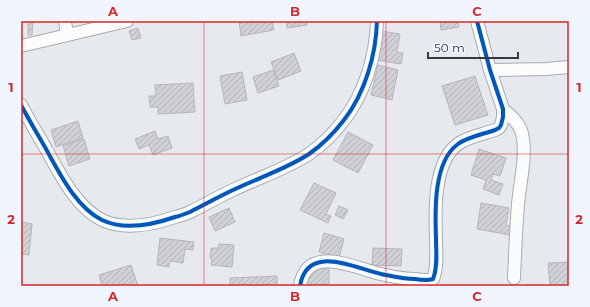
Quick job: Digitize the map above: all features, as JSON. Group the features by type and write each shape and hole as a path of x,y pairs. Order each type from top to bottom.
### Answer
{"street":[{"path":"65,21 67,35"},
{"path":"21,46 127,21"},
{"path":"21,104 72,192 92,214 102,220 119,226 141,226 162,222 188,213 218,197 296,162 331,136 345,119 369,71 377,30 377,21"},
{"path":"300,286 301,278 308,267 318,262 325,261 334,261 381,274 411,279 433,279 436,268 436,198 441,170 446,158 451,150 458,144 499,128 502,122 503,109 490,70 477,21"},
{"path":"490,70 569,67"},
{"path":"503,109 518,124 521,131 523,150 516,228 514,278"}],"building":[{"path":"28,21 33,22 32,35 28,35"},
{"path":"239,21 272,21 274,30 241,36"},
{"path":"286,21 307,21 307,25 287,28"},
{"path":"440,21 458,21 459,27 441,30"},
{"path":"138,28 141,38 132,40 129,31"},
{"path":"381,31 400,34 397,52 403,53 401,64 376,60"},
{"path":"294,53 301,71 278,80 271,62"},
{"path":"378,65 398,70 392,100 371,95"},
{"path":"273,70 279,86 258,93 253,77"},
{"path":"242,72 247,100 225,104 220,76"},
{"path":"475,76 488,115 455,125 442,86"},
{"path":"193,83 195,112 158,114 158,107 150,107 149,96 156,96 155,85"},
{"path":"78,121 83,138 56,147 51,130"},
{"path":"155,131 158,139 168,136 172,148 153,155 149,145 139,149 135,139"},
{"path":"348,132 373,145 358,173 333,160"},
{"path":"84,139 90,159 69,166 63,146"},
{"path":"479,149 506,158 500,176 493,174 491,180 503,184 499,195 483,189 486,180 471,175"},
{"path":"314,183 336,193 326,214 331,216 328,223 300,210"},
{"path":"481,203 509,208 506,225 511,226 510,235 477,229"},
{"path":"339,206 348,210 343,219 335,215"},
{"path":"229,208 235,222 215,231 209,217"},
{"path":"21,222 32,224 29,255 21,254"},
{"path":"324,233 344,239 339,258 319,252"},
{"path":"160,238 194,242 193,250 185,249 183,263 170,261 169,267 157,265"},
{"path":"219,244 234,245 232,267 211,265 211,248 218,248"},
{"path":"373,248 402,249 401,266 372,265"},
{"path":"569,262 569,286 550,286 548,263"},
{"path":"131,265 138,286 102,286 99,275"},
{"path":"301,266 329,266 329,284 325,284 325,286 301,286"},
{"path":"277,276 277,286 230,286 230,278"}],"cycle path":[{"path":"21,105 57,169 84,207 102,220 120,225 138,226 157,222 181,216 233,190 291,164 309,154 323,143 344,120 358,98 372,60 377,21"},
{"path":"300,286 304,273 312,265 322,262 345,264 402,278 424,280 433,279 436,270 437,188 444,163 450,152 458,144 499,128 503,117 503,109 490,70 477,21"}]}
